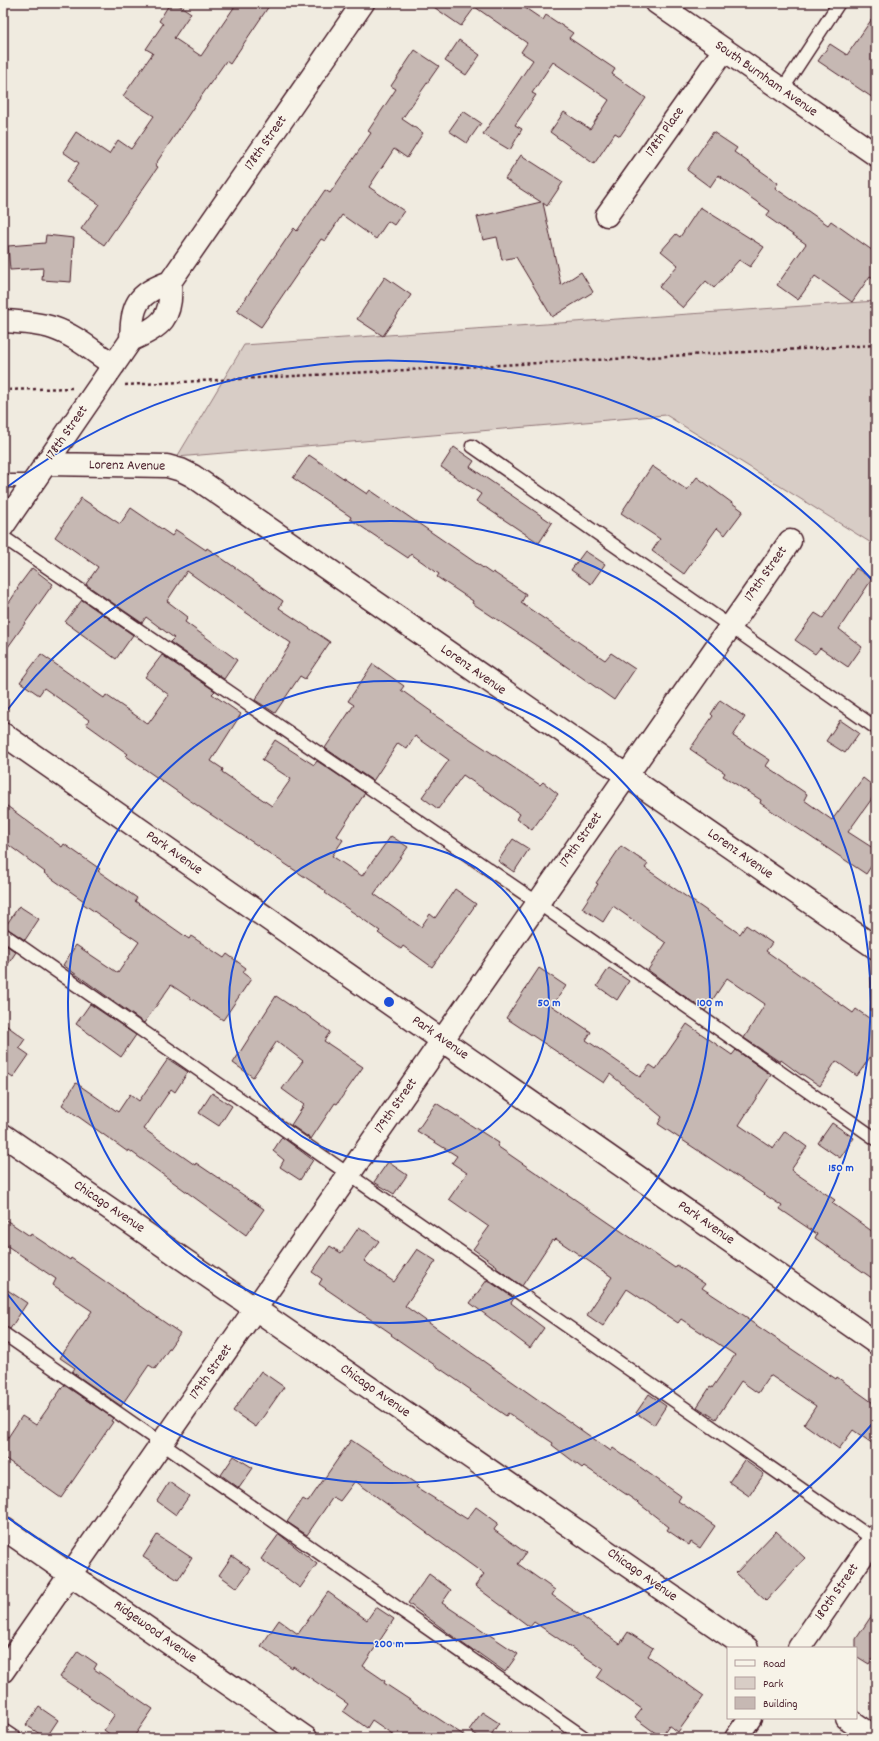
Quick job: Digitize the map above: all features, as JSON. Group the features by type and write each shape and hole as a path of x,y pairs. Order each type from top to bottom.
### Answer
{"street":[{"name":"178th Street","path":"131,340 133,316 138,302 143,295 152,289 170,282 363,3"},
{"name":"South Burnham Avenue","path":"657,3 876,155"},
{"name":"178th Place","path":"606,215 724,50"},
{"name":"178th Street","path":"3,526 131,340 155,328 165,318 171,305 170,282"},
{"path":"3,321 38,324 53,328 65,333 114,365"},
{"name":"Lorenz Avenue","path":"40,472 167,466 181,470 193,476 876,948"},
{"name":"179th Street","path":"3,1671 790,541"},
{"name":"Park Avenue","path":"3,734 443,1039 876,1343"},
{"name":"Chicago Avenue","path":"3,1135 746,1647"},
{"name":"Ridgewood Avenue","path":"3,1528 306,1738"},
{"name":"180th Street","path":"800,1647 875,1539"},
{"path":"736,1738 749,1719"},
{"path":"848,1719 876,1738"}],"lane":[{"path":"782,90 839,3"},
{"path":"472,446 876,728"},
{"path":"3,481 40,472"},
{"path":"3,537 538,903 876,1138"},
{"path":"3,934 875,1539"},
{"path":"3,1333 585,1738"},
{"path":"3,1730 15,1738"}],"path":[{"path":"123,385 876,345"},
{"path":"3,390 75,388"}],"green space":[{"path":"876,301 876,546 666,415 177,457 244,345"}],"building":[{"path":"170,3 176,3 191,13 174,38 201,56 237,3 271,3 230,64 226,61 193,108 155,165 158,167 104,245 81,229 99,204 66,182 79,163 63,152 76,132 109,154 118,140 131,149 154,116 123,96 153,53 146,49 163,24 159,21"},
{"path":"428,3 518,3 543,20 546,15 573,33 569,38 615,69 612,74 646,98 620,136 615,133 594,164 550,132 564,112 590,129 609,100 553,62 532,93 536,95 515,125 522,129 510,150 483,134 533,60 521,52 527,43 475,7 461,26"},
{"path":"876,13 876,100 818,61 830,44 847,55"},
{"path":"459,40 480,55 466,75 445,61"},
{"path":"415,50 439,66 402,119 423,133 407,158 394,149 369,187 404,211 394,225 388,221 376,239 342,215 325,241 321,239 261,327 237,311 294,228 297,231 325,190 330,193 371,133 368,131 396,89 391,86"},
{"path":"463,111 481,123 467,143 449,131"},
{"path":"713,132 737,148 734,152 778,183 775,188 828,225 831,221 876,253 876,280 870,276 852,302 815,276 798,300 777,285 806,244 766,216 770,211 718,175 710,187 687,170"},
{"path":"521,155 563,182 547,206 543,203 561,285 581,272 593,292 552,317 516,257 502,260 497,237 483,240 477,217 541,202 505,179"},
{"path":"700,207 764,247 750,267 739,260 714,288 706,281 683,308 659,287 678,265 661,251 676,234 680,237"},
{"path":"46,235 74,238 71,282 42,280 43,268 10,270 8,246 45,243"},
{"path":"385,277 411,295 383,336 357,319"},
{"path":"454,447 474,461 470,467 552,523 539,543 476,501 481,494 441,467"},
{"path":"309,455 367,494 370,490 492,574 493,572 526,594 521,603 605,660 611,653 635,669 614,700 472,603 473,601 437,577 439,574 411,554 408,558 293,478"},
{"path":"652,466 687,490 697,477 743,511 725,535 717,528 684,574 652,551 660,539 621,513"},
{"path":"81,498 120,524 131,508 172,536 176,530 206,550 207,548 283,601 279,608 330,642 305,679 300,676 275,713 255,700 291,643 187,571 167,601 188,617 185,622 237,660 224,679 170,642 174,638 146,617 142,623 91,588 86,584 98,567 55,537"},
{"path":"585,551 605,564 591,584 571,570"},
{"path":"32,568 53,584 3,654 3,612 18,589 17,588"},
{"path":"856,568 872,579 839,629 862,647 848,667 820,648 815,654 795,640 815,613 823,618"},
{"path":"82,600 133,635 116,659 65,622"},
{"path":"41,654 104,698 106,695 148,724 169,695 145,677 162,655 215,691 212,694 241,714 211,761 223,769 222,772 272,806 291,779 262,760 275,740 314,765 317,761 365,793 337,836 343,840 332,856 362,876 391,836 408,847 374,894 421,927 430,914 435,918 455,889 476,904 432,967 403,946 401,949 378,933 380,931 325,893 326,891 126,756 128,754 86,724 89,720 44,688 39,695 20,682"},
{"path":"373,664 404,686 401,690 432,712 431,713 540,785 543,782 558,794 532,830 517,819 520,814 463,775 438,809 422,797 449,760 415,736 407,749 398,743 373,781 325,748 354,705 348,701"},
{"path":"720,700 745,717 733,736 770,760 766,766 807,794 804,800 832,820 863,778 876,788 876,793 848,832 876,850 876,859 866,874 760,803 761,800 723,776 725,773 690,749 713,716 711,714"},
{"path":"840,720 859,733 845,753 826,741"},
{"path":"3,803 62,847 64,844 100,869 98,871 137,898 135,901 189,939 191,936 224,958 227,954 246,968 243,973 251,979 223,1020 171,985 144,1023 63,965 76,945 118,973 139,942 82,903 84,901 44,873 45,872 3,841"},
{"path":"513,839 529,849 514,872 498,861"},
{"path":"621,846 648,864 645,868 740,934 746,925 772,943 766,951 853,1013 856,1009 876,1023 876,1049 857,1076 836,1061 820,1086 802,1074 801,1075 781,1060 780,1062 744,1038 765,1004 727,978 705,1011 648,970 666,943 613,906 603,922 582,908 598,884 596,883"},
{"path":"19,906 39,919 25,940 5,927"},
{"path":"3,943 16,952 3,972"},
{"path":"539,968 566,986 552,1006 591,1032 586,1040 640,1077 650,1065 656,1069 687,1024 732,1055 736,1050 771,1075 739,1125 773,1148 785,1131 807,1147 791,1170 835,1200 832,1203 876,1234 876,1281 815,1238 817,1234 780,1209 782,1206 658,1124 662,1117 610,1074 604,1083 506,1018"},
{"path":"609,968 629,981 617,1000 597,986"},
{"path":"276,996 303,1014 304,1013 330,1032 324,1041 363,1067 337,1104 335,1103 311,1139 291,1125 304,1105 282,1089 303,1061 277,1041 253,1077 233,1063"},
{"path":"90,1004 136,1035 121,1057 76,1024"},
{"path":"3,1023 25,1039 19,1048 29,1055 13,1078 3,1071"},
{"path":"168,1059 188,1072 175,1092 171,1089 144,1129 195,1165 196,1163 264,1209 246,1235 129,1150 128,1152 62,1105 76,1083 118,1112 130,1094 139,1101"},
{"path":"212,1093 232,1106 219,1126 199,1113"},
{"path":"436,1103 499,1143 497,1146 675,1268 677,1265 705,1284 702,1288 836,1379 837,1377 876,1405 876,1446 853,1430 839,1449 804,1424 816,1406 770,1375 758,1393 741,1381 716,1419 697,1407 710,1387 712,1388 735,1355 681,1319 678,1323 627,1289 603,1326 587,1315 612,1277 556,1239 554,1241 552,1240 522,1286 496,1268 497,1266 473,1249 489,1227 449,1199 467,1173 452,1163 457,1156 417,1131"},
{"path":"832,1123 854,1138 840,1158 818,1143"},
{"path":"282,1137 313,1160 300,1180 280,1167 284,1160 273,1151"},
{"path":"388,1162 407,1175 394,1194 374,1182"},
{"path":"3,1218 30,1236 31,1234 70,1260 71,1258 180,1333 155,1369 149,1365 121,1406 72,1372 75,1368 60,1358 92,1311 53,1285 56,1279 3,1243"},
{"path":"359,1227 379,1241 364,1261 394,1282 417,1249 436,1261 405,1306 611,1451 613,1448 681,1496 678,1501 715,1526 700,1548 691,1542 689,1545 667,1530 669,1527 633,1499 584,1466 582,1468 552,1445 553,1443 508,1413 506,1416 391,1335 392,1334 319,1284 322,1279 312,1272 330,1246 341,1253"},
{"path":"487,1280 514,1298 511,1303 544,1328 530,1348 470,1303"},
{"path":"3,1287 27,1303 10,1329 3,1326"},
{"path":"261,1371 284,1387 256,1427 233,1411"},
{"path":"64,1385 113,1418 111,1421 113,1422 61,1498 3,1457 3,1445 22,1416 36,1425"},
{"path":"649,1394 666,1406 654,1425 636,1413"},
{"path":"351,1440 418,1485 416,1487 467,1519 476,1507 498,1523 494,1530 526,1553 518,1564 555,1590 552,1595 620,1644 628,1632 653,1648 648,1656 704,1696 678,1732 669,1725 661,1737 635,1718 642,1709 597,1678 603,1669 534,1622 530,1627 475,1586 484,1574 355,1481 340,1501 333,1497 307,1535 287,1522 303,1499 308,1502"},
{"path":"234,1456 253,1468 239,1488 221,1475"},
{"path":"744,1460 764,1474 749,1496 729,1482"},
{"path":"169,1482 189,1496 176,1515 157,1501"},
{"path":"776,1531 805,1558 766,1601 736,1573"},
{"path":"279,1534 317,1564 300,1588 261,1559"},
{"path":"157,1535 192,1558 178,1580 143,1557"},
{"path":"232,1556 251,1569 237,1588 219,1575"},
{"path":"429,1574 451,1590 442,1603 518,1654 505,1672 474,1650 473,1651 408,1603"},
{"path":"328,1592 367,1620 376,1607 394,1619 363,1666 385,1681 384,1683 468,1738 398,1738 372,1720 367,1728 343,1711 348,1704 261,1646 279,1620 298,1634"},
{"path":"876,1609 876,1654 869,1664 857,1657 856,1639"},
{"path":"78,1651 97,1664 94,1669 153,1709 133,1738 115,1738 104,1730 115,1714 60,1677"},
{"path":"39,1707 58,1720 46,1738 26,1725"},
{"path":"482,1712 499,1723 489,1738 481,1738 469,1730"}]}
